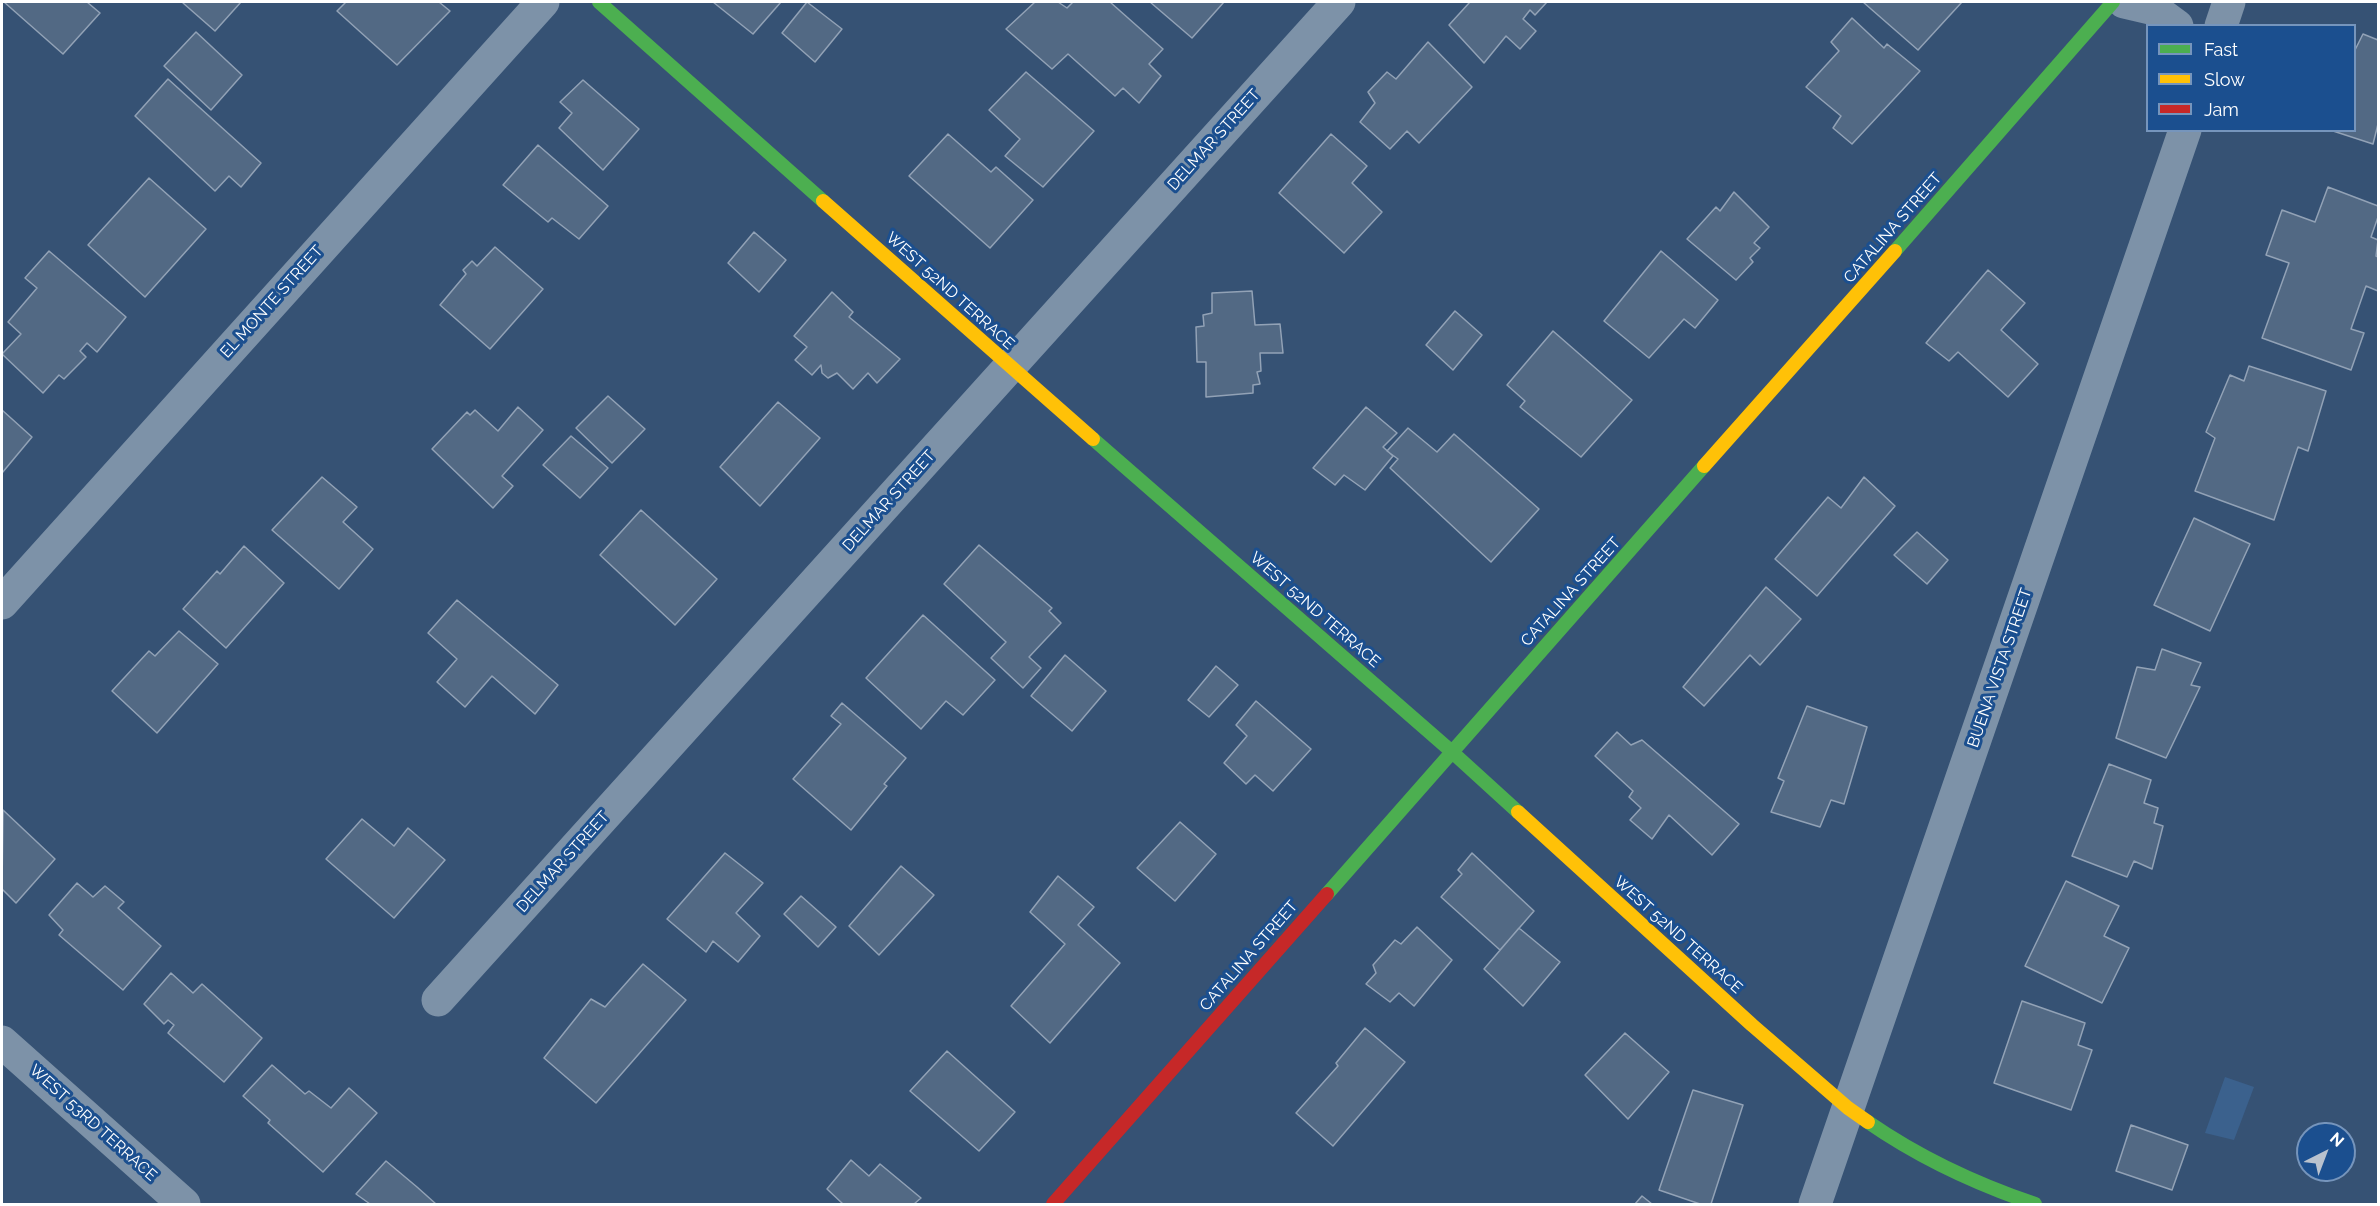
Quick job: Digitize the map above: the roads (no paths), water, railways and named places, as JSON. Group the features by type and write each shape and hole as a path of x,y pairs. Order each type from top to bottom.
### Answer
{"street":[{"name":"EL MONTE STREET","path":"2,603 543,2"},
{"name":"WEST 52ND TERRACE","path":"599,2 1010,367 1452,751 1752,1025 1848,1108 1903,1146 1990,1189 2035,1204"},
{"name":"DELMAR STREET","path":"438,1000 1339,2"},
{"name":"CATALINA STREET","path":"1053,1204 1708,464 2113,2"},
{"path":"2124,2 2154,9 2174,24"},
{"path":"2222,24 2229,2"},
{"name":"BUENA VISTA STREET","path":"1815,1204 2184,132"},
{"name":"WEST 53RD TERRACE","path":"2,1042 184,1204"}],"water":[{"path":"2225,1077 2254,1087 2234,1140 2205,1133"}]}
